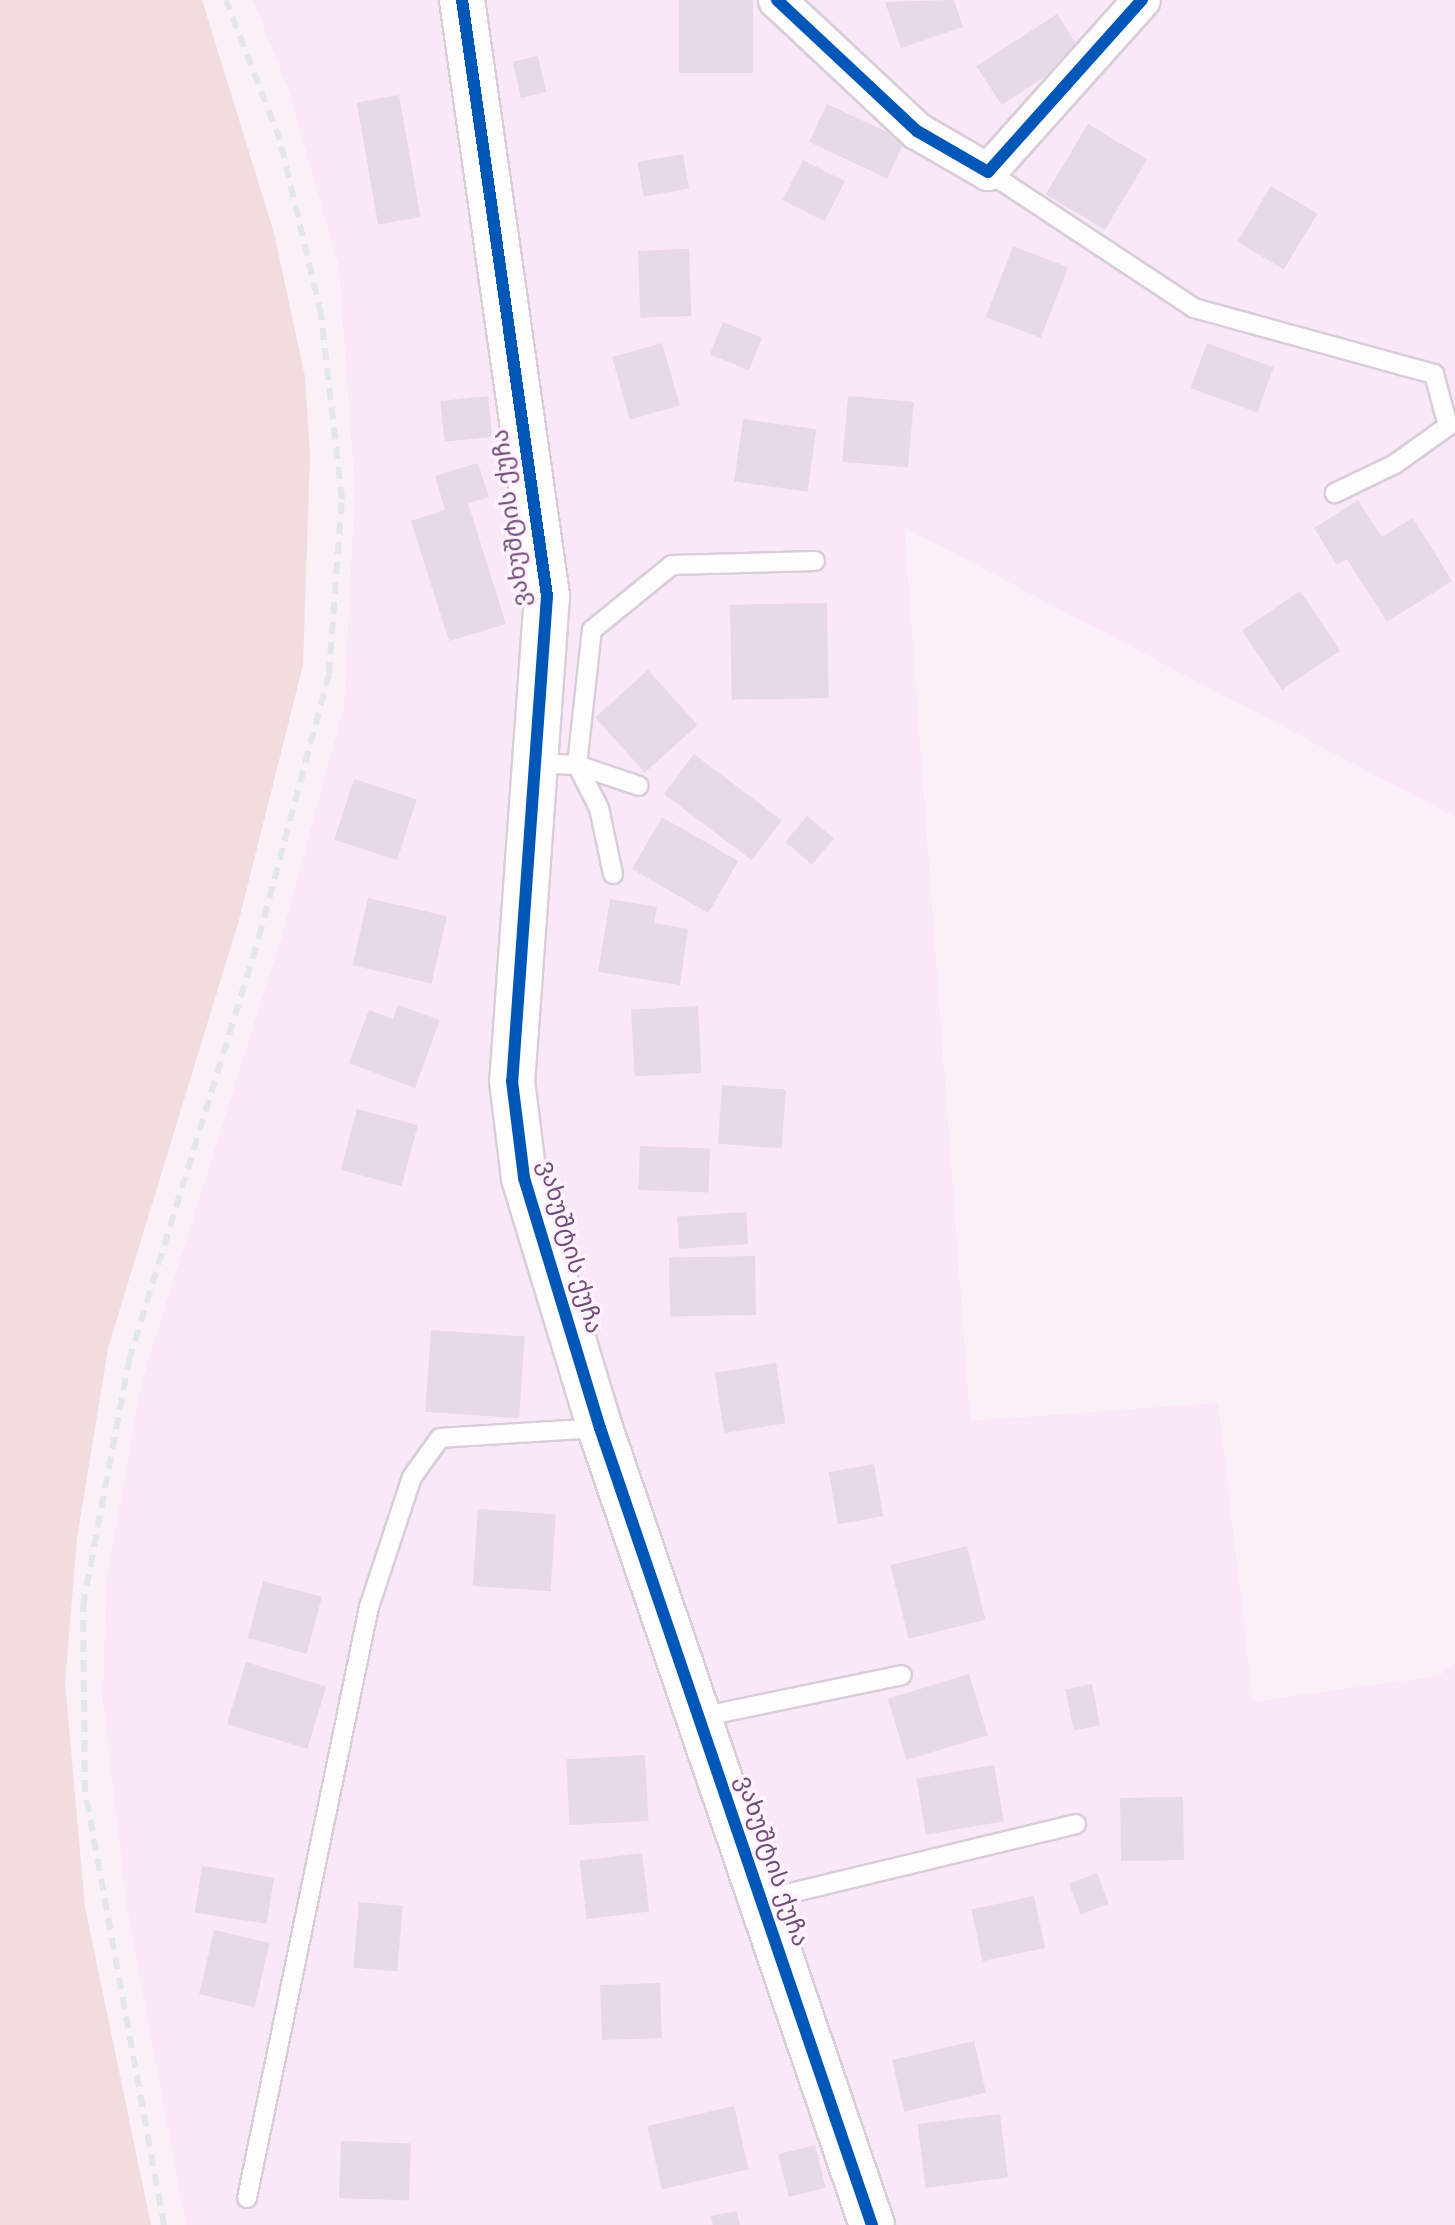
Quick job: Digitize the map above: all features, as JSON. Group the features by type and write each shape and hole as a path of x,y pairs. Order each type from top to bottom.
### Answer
{"street":[{"path":"777,0 917,131 988,172 1142,0"},
{"name":"ვახუშტის ქუჩა","path":"468,1 547,596 556,764 512,1081 524,1178 600,1428 872,2225"}],"lane":[{"path":"988,172 1194,308 1434,374 1448,426 1395,464 1335,493"},
{"path":"556,764 592,630 672,565 815,561"},
{"path":"556,764 639,786"},
{"path":"556,764 599,808 613,874"},
{"path":"247,2198 369,1607 412,1477 440,1438 600,1428"},
{"path":"700,1717 902,1675"},
{"path":"762,1900 1076,1824"}],"shaded area":[{"path":"0,0 202,0 274,233 305,377 310,455 303,665 239,920 108,1348 77,1538 65,1683 85,1907 151,2225 0,2225"},
{"path":"253,0 438,0 489,343 535,601 499,1087 852,2225 186,2225 127,1907 103,1701 106,1584 142,1381 281,939 344,707 355,491 339,268 289,91"},
{"path":"480,0 1455,0 1455,817 904,527 970,1421 1218,1403 1253,1702 1438,1676 1455,1664 1455,2225 882,2225 543,1188 526,1096 551,774"}],"building":[{"path":"679,0 753,0 753,73 679,73"},
{"path":"954,0 963,27 901,48 885,2"},
{"path":"1057,14 1082,53 1002,105 976,66"},
{"path":"538,56 546,92 521,98 513,62"},
{"path":"399,95 421,217 378,225 357,102"},
{"path":"827,104 905,140 887,178 809,142"},
{"path":"1088,124 1147,160 1105,230 1046,194"},
{"path":"683,154 689,188 644,196 638,162"},
{"path":"803,160 845,181 824,221 783,200"},
{"path":"1271,186 1317,214 1284,270 1238,242"},
{"path":"1013,246 1068,267 1041,338 986,317"},
{"path":"689,249 691,316 640,318 638,251"},
{"path":"723,322 762,338 749,370 710,354"},
{"path":"662,343 680,405 630,420 612,357"},
{"path":"1207,343 1274,367 1257,412 1191,388"},
{"path":"488,396 492,437 445,442 440,401"},
{"path":"848,396 914,402 908,468 842,462"},
{"path":"743,419 816,429 808,492 734,481"},
{"path":"478,463 489,497 468,503 506,624 449,641 411,521 445,510 435,476"},
{"path":"1358,500 1382,537 1413,518 1452,581 1387,622 1347,559 1337,565 1314,528"},
{"path":"1300,591 1340,651 1282,690 1242,630"},
{"path":"827,603 829,698 732,700 730,605"},
{"path":"648,670 698,725 645,773 595,718"},
{"path":"694,754 782,820 752,860 664,794"},
{"path":"354,779 417,799 397,860 334,840"},
{"path":"807,816 834,838 812,865 785,842"},
{"path":"662,817 738,861 708,913 632,869"},
{"path":"368,898 447,916 431,983 352,965"},
{"path":"610,899 657,907 654,923 688,929 680,985 598,972"},
{"path":"398,1005 440,1020 415,1088 349,1063 369,1010 393,1019"},
{"path":"698,1006 702,1073 635,1076 631,1010"},
{"path":"722,1085 786,1089 782,1148 718,1144"},
{"path":"357,1109 418,1125 402,1186 341,1170"},
{"path":"640,1146 710,1148 708,1192 638,1190"},
{"path":"746,1212 748,1244 679,1249 677,1217"},
{"path":"755,1256 756,1315 670,1316 669,1258"},
{"path":"431,1330 525,1337 519,1418 425,1412"},
{"path":"776,1363 786,1423 724,1433 715,1373"},
{"path":"874,1464 883,1516 838,1524 829,1472"},
{"path":"478,1509 556,1514 550,1591 473,1586"},
{"path":"967,1546 985,1620 909,1639 890,1565"},
{"path":"263,1581 322,1597 307,1654 248,1638"},
{"path":"246,1662 326,1687 307,1749 227,1724"},
{"path":"969,1674 988,1735 906,1760 888,1699"},
{"path":"1092,1684 1100,1725 1074,1730 1065,1689"},
{"path":"645,1755 648,1821 570,1825 566,1759"},
{"path":"994,1765 1004,1821 926,1835 916,1779"},
{"path":"1183,1797 1184,1860 1121,1861 1120,1798"},
{"path":"642,1853 649,1912 587,1919 579,1861"},
{"path":"202,1866 274,1877 267,1924 195,1912"},
{"path":"1097,1873 1109,1904 1081,1915 1069,1884"},
{"path":"1034,1896 1045,1948 982,1961 971,1909"},
{"path":"359,1902 403,1906 397,1972 353,1968"},
{"path":"214,1930 270,1943 255,2007 199,1994"},
{"path":"660,1983 662,2038 602,2040 600,1985"},
{"path":"974,2041 986,2093 904,2112 892,2060"},
{"path":"734,2106 749,2169 662,2189 647,2126"},
{"path":"1000,2114 1008,2178 925,2188 918,2124"},
{"path":"341,2141 411,2143 409,2200 339,2198"},
{"path":"815,2145 826,2188 789,2197 778,2154"},
{"path":"737,2211 740,2225 713,2225 711,2216"}],"railway":[{"path":"164,2225 85,1792 83,1606 129,1360 259,937 329,674 342,499 321,314 280,140 226,0"}],"cycle path":[{"path":"462,0 547,596 512,1081 524,1178 600,1428 872,2225"},
{"path":"777,0 917,131 988,172 1142,0"}]}
